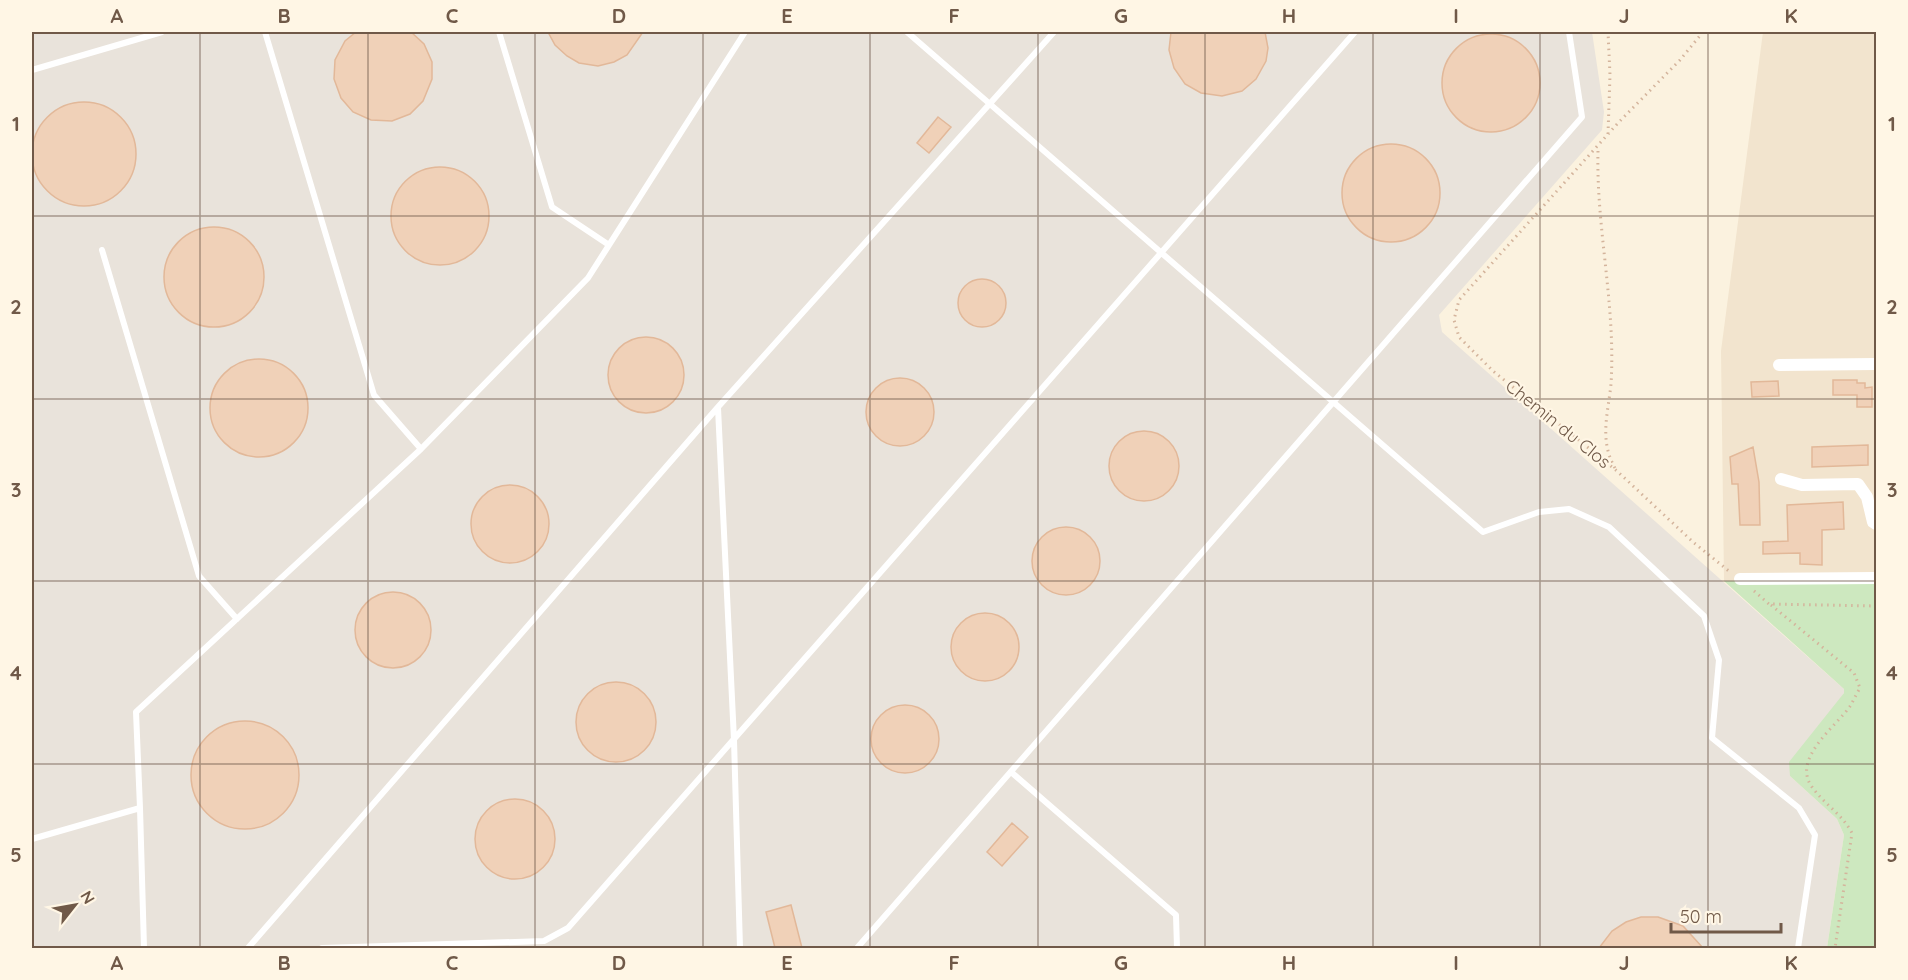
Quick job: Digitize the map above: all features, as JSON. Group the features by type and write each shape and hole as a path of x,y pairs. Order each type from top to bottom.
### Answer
{"street":[{"path":"1779,365 1876,364"},
{"path":"1781,479 1802,485 1858,484 1867,496 1873,522 1876,524"},
{"path":"1740,579 1876,578"}],"lane":[{"path":"32,70 162,32"},
{"path":"265,32 374,395 421,449"},
{"path":"500,32 552,207 609,245"},
{"path":"144,948 136,712 421,449 588,278 745,32"},
{"path":"907,32 1483,532 1539,512 1569,509 1609,527 1704,616 1719,660 1712,738 1799,808 1815,834 1798,948"},
{"path":"248,948 718,407 1054,32"},
{"path":"322,948 438,947 544,941 568,928 1355,32"},
{"path":"857,948 1582,117 1569,32"},
{"path":"102,249 199,576 237,619"},
{"path":"718,407 734,740 740,948"},
{"path":"1011,772 1176,915 1177,948"},
{"path":"32,839 140,807"}],"path":[{"path":"1607,138 1610,127 1608,32"},
{"name":"Chemin du Clos","path":"1703,32 1680,60 1459,300 1454,320 1459,337 1493,371 1617,471 1693,542 1854,673 1860,688 1851,705 1813,749 1807,768 1810,785 1846,821 1852,833 1835,948"},
{"path":"1598,149 1597,181 1610,332 1611,382 1604,431 1607,454 1617,471"},
{"path":"1769,604 1876,606"}],"shaded area":[{"path":"32,32 1592,32 1604,112 1602,130 1439,315 1442,332 1844,689 1844,693 1790,776 1837,819 1844,835 1827,948 32,948"},
{"path":"1763,32 1876,32 1876,579 1724,581 1721,351"}],"green space":[{"path":"1876,579 1876,948 1827,948 1844,835 1837,819 1790,776 1789,762 1844,693 1844,689 1724,581"}],"building":[{"path":"356,32 411,32 424,44 432,62 432,79 423,101 410,114 392,121 371,120 353,112 341,98 334,79 335,60 345,41"},
{"path":"548,32 643,32 627,55 614,62 598,66 579,63 567,56 555,45"},
{"path":"1171,32 1265,32 1268,48 1266,61 1256,79 1242,91 1222,96 1201,93 1185,84 1174,68 1169,50"},
{"path":"1491,34 1510,38 1526,48 1536,64 1540,83 1536,102 1526,118 1510,128 1491,132 1472,128 1456,118 1446,102 1442,83 1446,64 1456,48 1472,38"},
{"path":"84,102 104,106 121,117 132,134 136,154 132,174 121,191 104,202 84,206 64,202 47,191 36,174 32,154 36,134 47,117 64,106"},
{"path":"938,117 951,127 929,153 917,143"},
{"path":"1391,144 1410,148 1426,158 1436,174 1440,193 1436,212 1426,228 1410,238 1391,242 1372,238 1356,228 1346,212 1342,193 1346,174 1356,158 1372,148"},
{"path":"440,167 459,171 475,181 485,197 489,216 485,235 475,251 459,261 440,265 421,261 405,251 395,235 391,216 395,197 405,181 421,171"},
{"path":"214,227 233,231 249,242 260,258 264,277 260,296 249,312 233,323 214,327 195,323 179,312 168,296 164,277 168,258 179,242 195,231"},
{"path":"977,279 987,279 1002,289 1006,303 1005,312 996,323 987,327 977,327 962,317 958,308 958,298 968,283"},
{"path":"639,337 653,337 667,343 678,354 684,368 681,390 673,402 653,413 639,413 625,407 614,396 608,382 608,368 614,354 625,343"},
{"path":"259,359 278,363 294,373 304,389 308,408 304,427 294,443 278,453 259,457 240,453 224,443 214,427 210,408 214,389 224,373 240,363"},
{"path":"893,378 907,378 919,383 929,393 934,412 929,431 919,441 907,446 893,446 881,441 871,431 866,419 866,405 871,393 881,383"},
{"path":"1833,380 1857,380 1857,383 1865,383 1865,388 1872,387 1872,407 1857,407 1857,395 1833,395"},
{"path":"1778,381 1779,396 1752,397 1751,382"},
{"path":"1144,431 1163,437 1173,447 1179,466 1173,485 1163,495 1144,501 1125,495 1115,485 1109,466 1115,447 1125,437"},
{"path":"1868,445 1868,465 1812,467 1812,447"},
{"path":"1753,447 1759,482 1760,525 1740,525 1738,484 1732,484 1730,457"},
{"path":"510,485 525,488 537,497 546,509 549,524 546,539 537,551 525,560 510,563 495,560 483,551 474,539 471,524 474,509 483,497 495,488"},
{"path":"1843,502 1844,529 1822,530 1822,565 1800,564 1800,553 1763,554 1763,542 1788,541 1787,505"},
{"path":"1059,527 1073,527 1085,532 1095,542 1100,561 1095,580 1085,590 1073,595 1059,595 1047,590 1037,580 1032,568 1032,554 1037,542 1047,532"},
{"path":"386,592 400,592 414,598 425,609 431,623 428,645 420,657 400,668 386,668 372,662 361,651 355,637 355,623 361,609 372,598"},
{"path":"978,613 992,613 1004,618 1014,628 1019,647 1014,666 1004,676 992,681 978,681 966,676 956,666 951,654 951,640 956,628 966,618"},
{"path":"616,682 631,685 644,694 653,707 656,722 653,737 644,750 631,759 616,762 601,759 588,750 579,737 576,722 579,707 588,694 601,685"},
{"path":"898,705 912,705 924,710 934,720 939,739 934,758 924,768 912,773 898,773 886,768 876,758 871,746 871,732 876,720 886,710"},
{"path":"245,721 255,722 275,730 283,737 290,745 298,765 298,785 290,805 283,813 275,820 255,828 245,829 235,828 215,820 207,813 200,805 192,785 191,775 192,765 200,745 207,737 215,730 235,722"},
{"path":"507,799 523,799 544,810 555,831 555,847 544,868 523,879 507,879 493,873 481,861 475,847 475,831 481,817 493,805"},
{"path":"1012,823 1028,837 1002,866 987,852"},
{"path":"791,905 802,948 775,948 766,912"},
{"path":"1641,917 1658,917 1683,926 1703,948 1599,948 1612,931 1626,922"}]}
